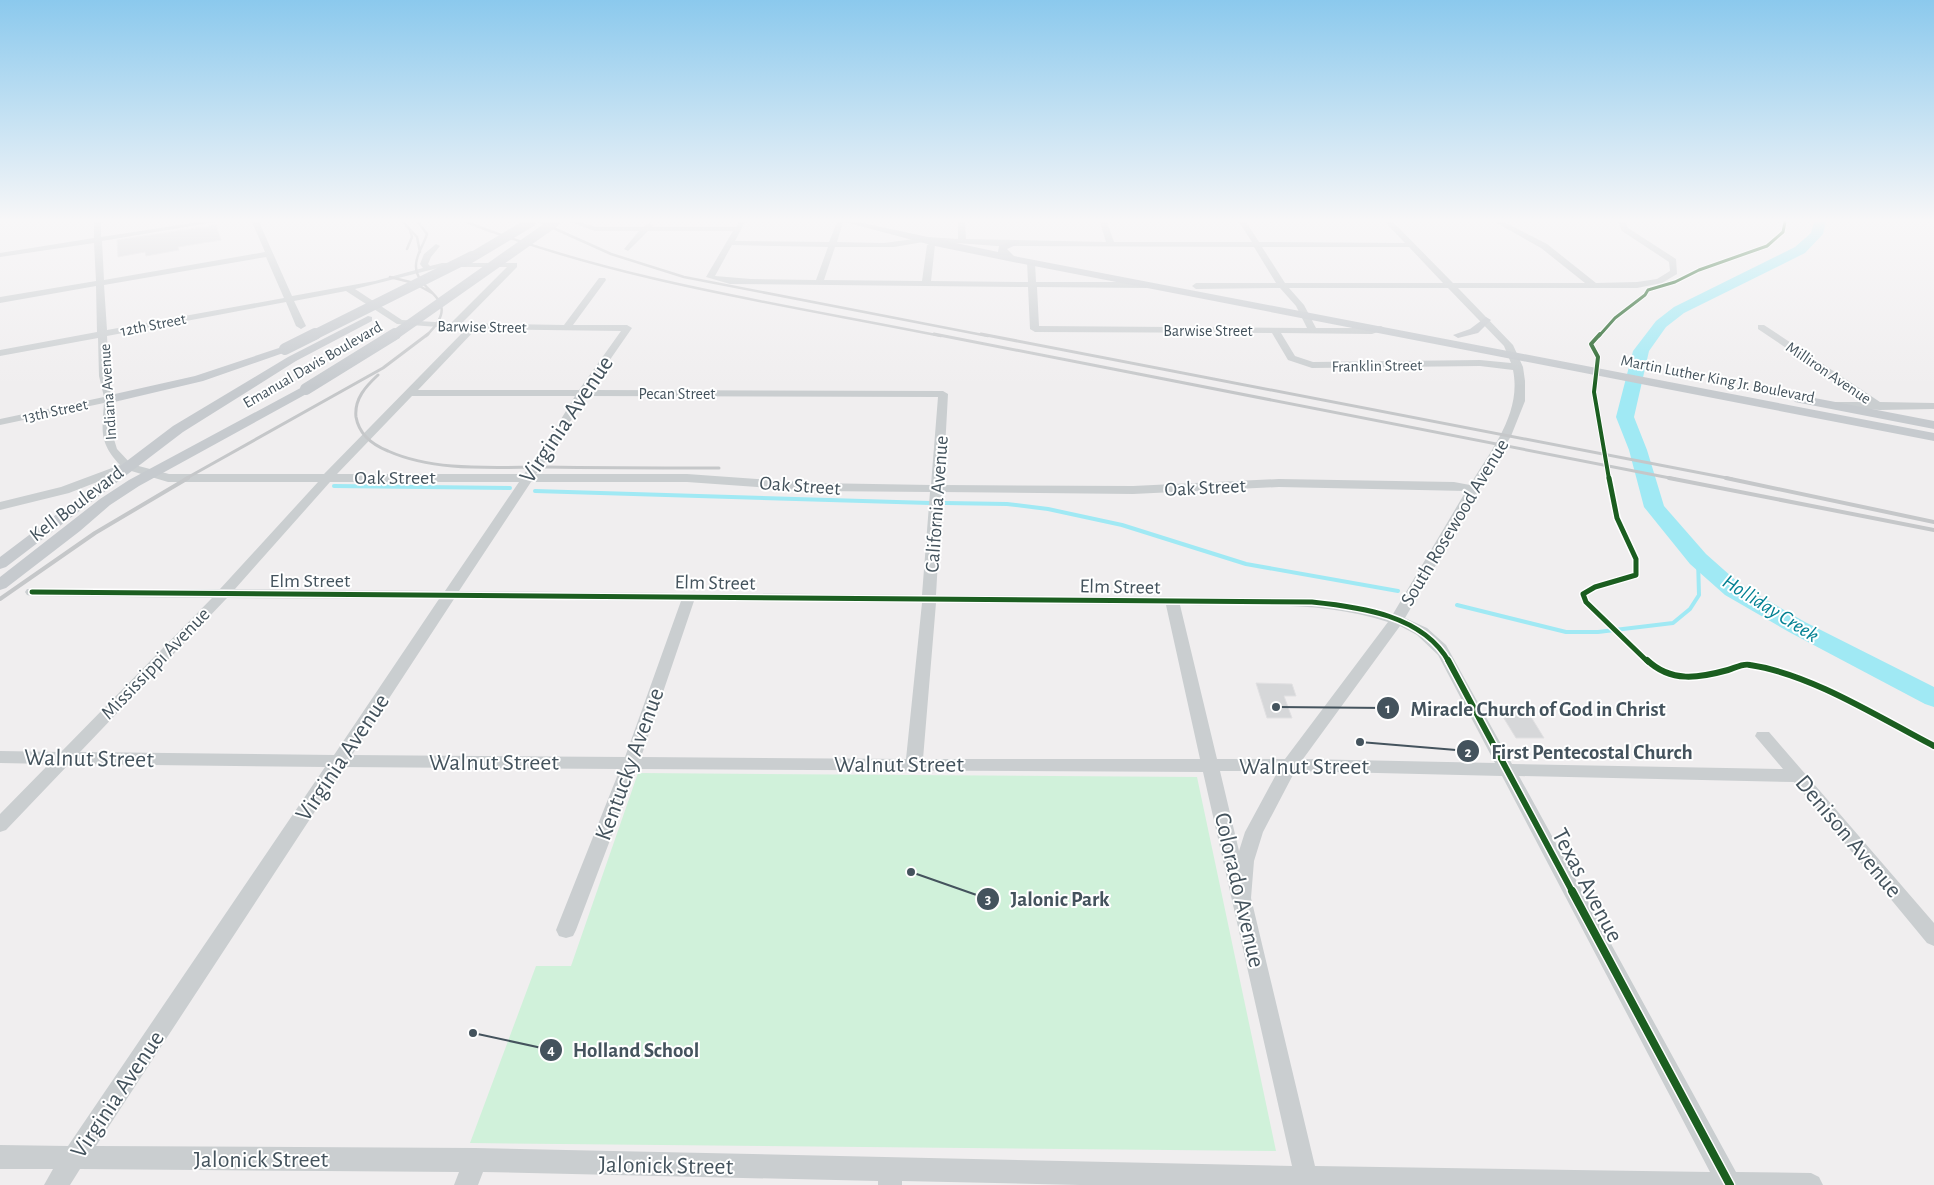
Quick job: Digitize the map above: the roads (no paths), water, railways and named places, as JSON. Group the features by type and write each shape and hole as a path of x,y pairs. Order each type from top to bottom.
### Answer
{"main road":[{"path":"110,399 205,378 244,367 285,349 429,277"},
{"name":"Emanual Davis Boulevard","path":"127,466 222,400 292,359 441,277"},
{"name":"Emanual Davis Boulevard","path":"153,474 306,389 399,332 477,277"},
{"name":"Martin Luther King Jr. Boulevard","path":"1107,277 1302,309 1385,330 1460,340"},
{"name":"Martin Luther King Jr. Boulevard","path":"1152,277 1460,340 1513,354 1579,363 1695,385 1934,437"},
{"path":"1460,340 1486,320"},
{"path":"1385,330 1428,334 1513,354"},
{"name":"Martin Luther King Jr. Boulevard","path":"1695,385 1830,405 1934,425"},
{"name":"Kell Boulevard","path":"0,564 127,466"},
{"name":"Kell Boulevard","path":"0,585 75,528 105,502 153,474"}],"street":[{"name":"Indiana Avenue","path":"101,277 104,376 110,399 107,436 112,450 127,466"},
{"path":"0,300 134,277"},
{"path":"279,277 300,326"},
{"name":"12th Street","path":"0,353 396,277"},
{"name":"12th Street","path":"454,326 502,277"},
{"path":"712,277 740,282 1146,285"},
{"path":"819,283 821,277"},
{"path":"926,277 926,284"},
{"path":"1032,277 1033,283"},
{"path":"1277,277 1302,309 1313,331"},
{"path":"1443,277 1486,320 1513,354"},
{"path":"1584,277 1595,286"},
{"path":"1196,286 1595,286 1637,285 1659,281 1665,277"},
{"path":"567,327 602,280"},
{"name":"Barwise Street","path":"1033,283 1034,329 1385,330"},
{"name":"Barwise Street","path":"347,288 379,307 395,320 454,326 627,328"},
{"name":"Mississippi Avenue","path":"0,825 223,594 329,476 474,326"},
{"name":"Milliron Avenue","path":"1761,326 1880,406"},
{"name":"Virginia Avenue","path":"56,1185 528,477 559,434 582,393 627,328"},
{"name":"Franklin Street","path":"1275,331 1287,354 1294,360 1320,365 1461,364 1513,354"},
{"path":"1460,340 1461,364"},
{"name":"South Rosewood Avenue","path":"1241,898 1245,861 1254,832 1290,764 1396,620 1506,436 1520,404 1522,394 1513,354"},
{"name":"Pecan Street","path":"411,393 943,394"},
{"name":"California Avenue","path":"914,764 938,489 943,394"},
{"name":"13th Street","path":"0,422 110,399"},
{"name":"Milliron Avenue","path":"1830,405 1880,406"},
{"path":"1880,406 1934,406"},
{"path":"0,506 66,490 127,466"},
{"name":"Oak Street","path":"127,466 168,478 329,476 708,479 815,487 938,489 1133,490 1298,483 1444,486 1475,489"},
{"name":"Elm Street","path":"32,592 1339,604 1396,620"},
{"name":"Kentucky Avenue","path":"566,930 631,763 689,597"},
{"name":"Colorado Avenue","path":"1172,602 1308,1182"},
{"name":"Texas Avenue","path":"1396,620 1420,631 1441,647 1729,1184"},
{"name":"Denison Avenue","path":"1763,736 1934,937"},
{"name":"Walnut Street","path":"0,757 631,763 1290,764 1798,776"},
{"name":"Jalonick Street","path":"0,1157 475,1160 890,1177 1811,1185"},
{"path":"466,1185 475,1160"}],"waterway":[{"name":"Holliday Creek","path":"1745,277 1679,310 1661,324 1641,351 1625,417 1638,450 1654,507 1698,559 1733,590 1797,627 1934,698"},
{"path":"334,486 510,488"},
{"path":"535,491 930,503"},
{"path":"945,503 1007,504 1048,509 1122,525 1246,564 1398,591"},
{"path":"1457,605 1566,632 1598,632 1673,623 1690,609 1699,595 1698,559"}],"railway":[{"path":"391,277 414,283 432,293"},
{"path":"419,277 441,305 441,313 437,323 427,335"},
{"path":"647,277 941,336"},
{"path":"686,277 988,336"},
{"path":"934,334 1675,479"},
{"path":"981,334 1732,479"},
{"path":"185,479 383,368 427,335"},
{"path":"378,375 365,388 357,404 356,417 360,429 363,434 382,449 406,458 465,467 719,468"},
{"path":"0,599 95,533 188,478"},
{"path":"1669,478 1934,530"},
{"path":"1726,478 1934,522"}],"place":[{"name":"Miracle Church of God in Christ","path":"1276,707"},
{"name":"First Pentecostal Church","path":"1360,742"},
{"name":"Jalonic Park","path":"911,872"},
{"name":"Holland School","path":"473,1033"}]}
